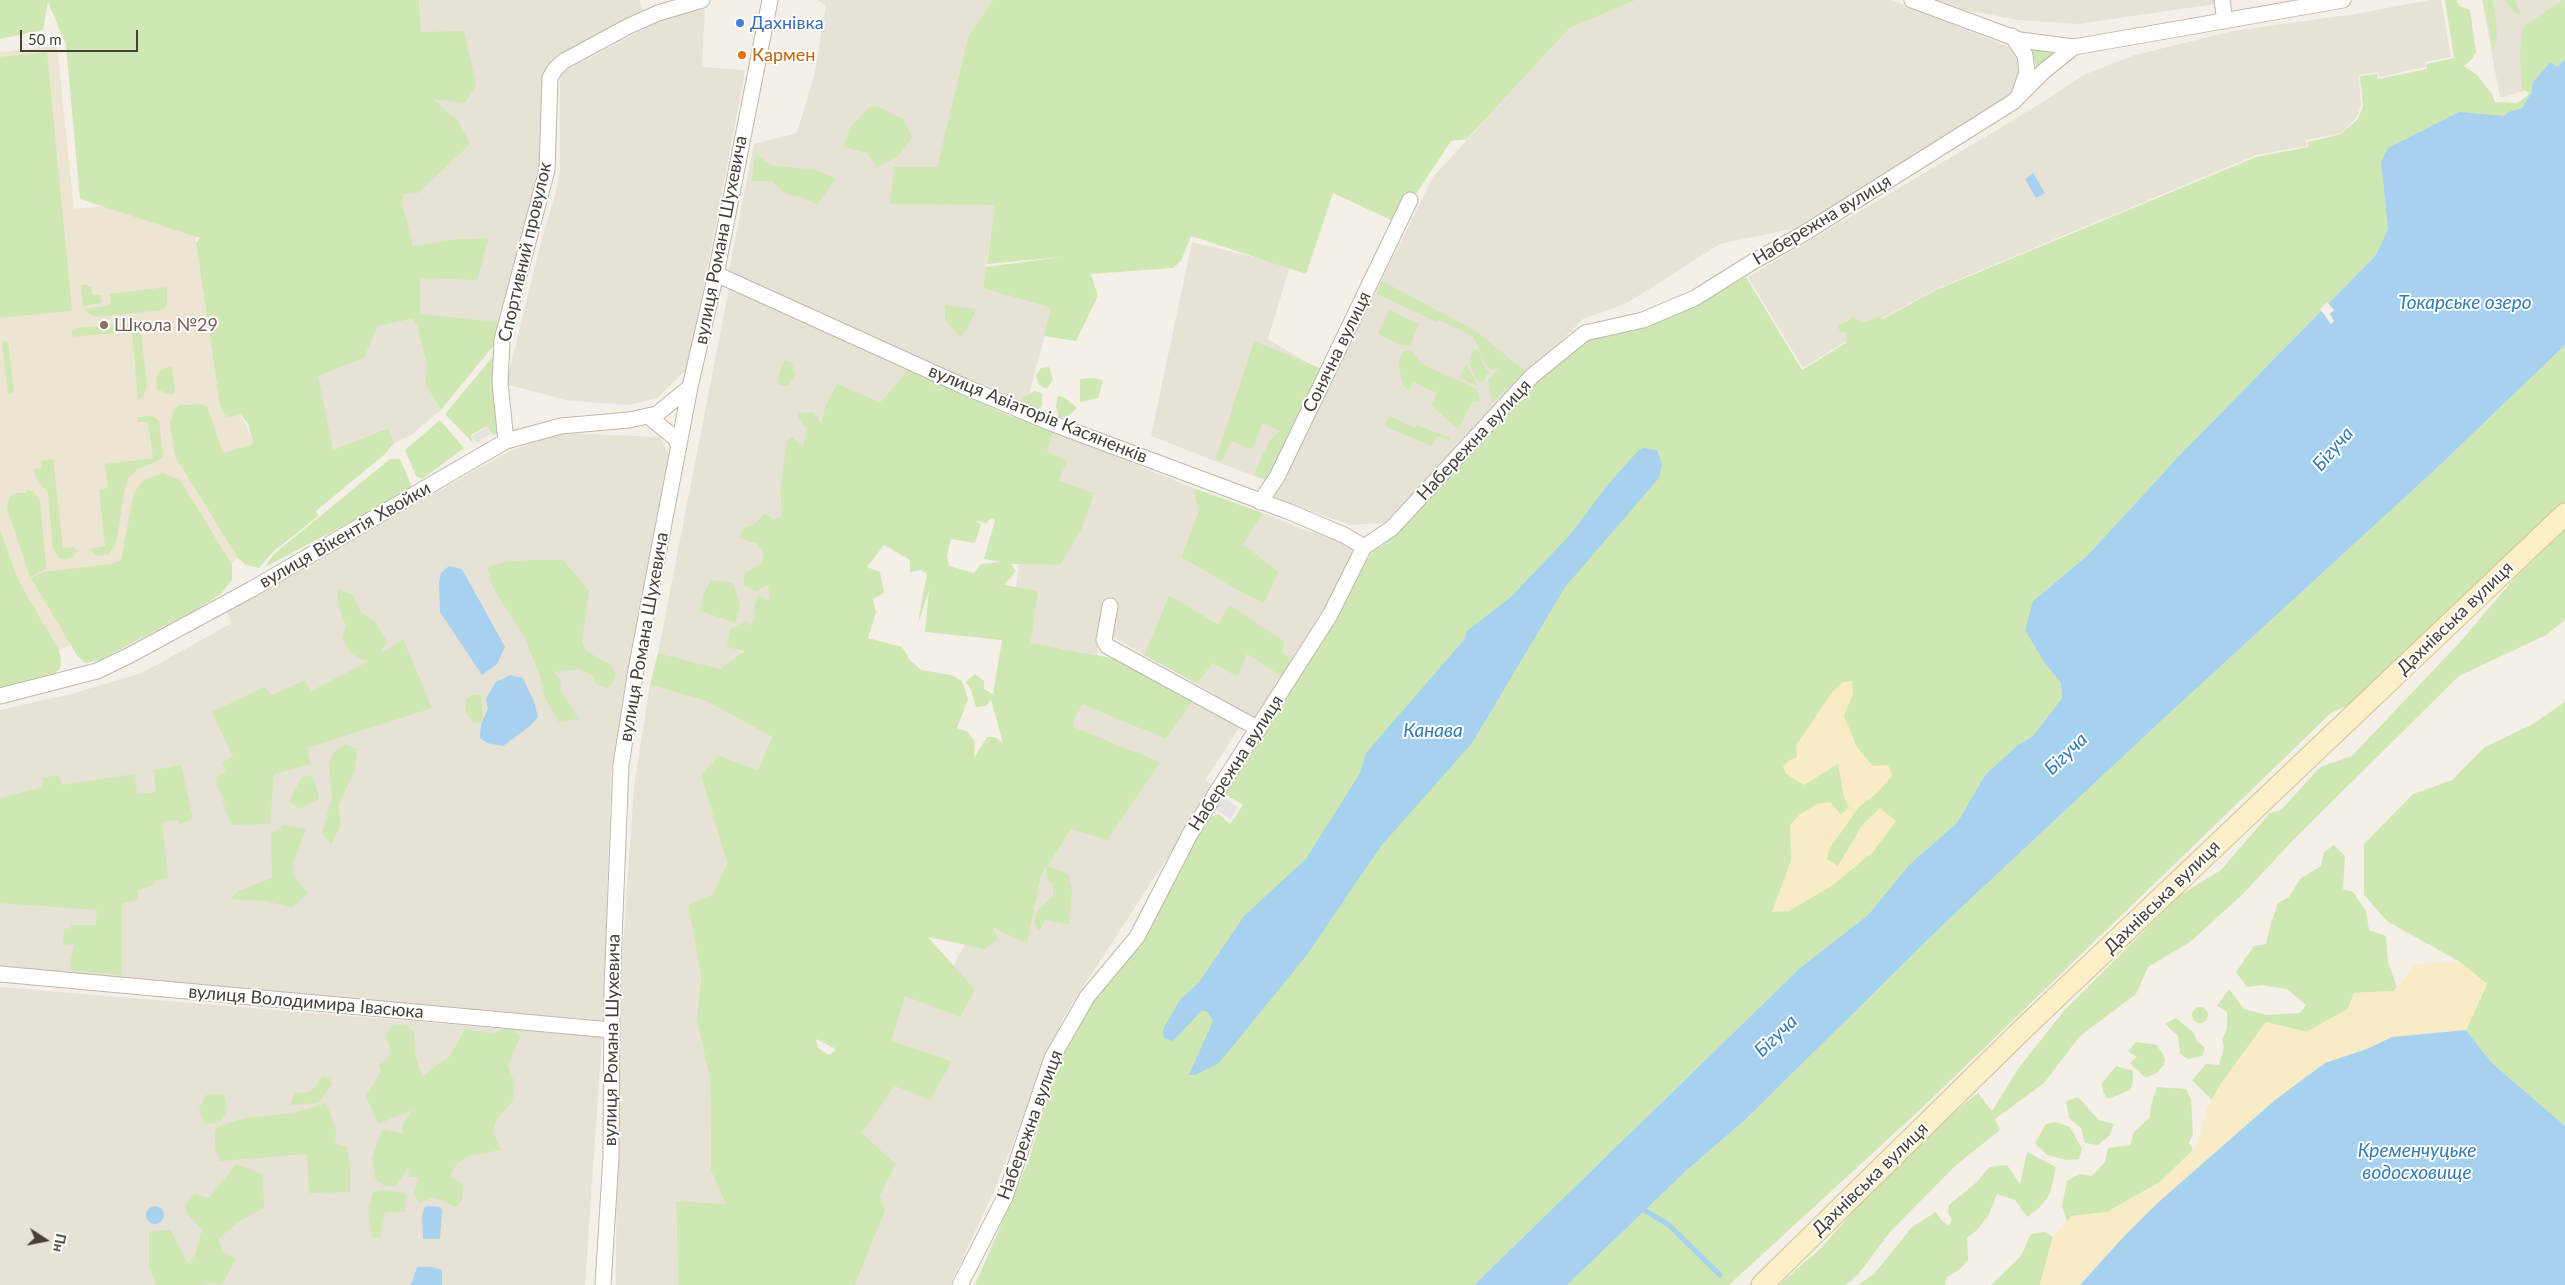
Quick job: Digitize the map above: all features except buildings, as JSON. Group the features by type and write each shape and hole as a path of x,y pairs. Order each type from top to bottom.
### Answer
{"street":[{"name":"вулиця Романа Шухевича","path":"603,1285 611,1158 615,874 621,765 636,670 690,388 716,274 770,0"},
{"path":"1912,0 2020,40 2074,47"},
{"path":"2222,0 2225,21"},
{"name":"Набережна вулиця","path":"960,1285 1005,1197 1052,1058 1087,997 1137,937 1190,834 1259,729 1330,615 1364,547 1392,528 1532,376 1585,333 1644,320 1695,298 1803,234 2019,96 2044,71 2074,47 2343,0"},
{"name":"Спортивний провулок","path":"506,441 500,383 502,340 547,170 550,78 555,69 564,61 605,39 658,13 695,1"},
{"path":"2012,36 2025,55 2027,72 2019,96"},
{"name":"Сонячна вулиця","path":"1260,502 1277,477 1410,200"},
{"name":"вулиця Авіаторів Касяненків","path":"716,274 1051,423 1344,535 1364,547"},
{"name":"вулиця Вікентія Хвойки","path":"0,696 97,671 130,655 261,585 506,441 561,426 648,416 666,409 690,388"},
{"path":"648,416 675,438 679,446"},
{"name":"Дахнівська вулиця","path":"1762,1285 2024,1028 2565,514"},
{"path":"1110,606 1104,640 1107,646 1259,729"},
{"name":"вулиця Володимира Івасюка","path":"0,974 612,1030"}],"shaded area":[{"path":"419,0 639,0 643,10 556,57 543,78 544,157 501,322 420,315 420,278 489,238 457,239 413,247 402,202 426,105"},
{"path":"818,0 993,0 968,37 937,167 890,203 995,205 983,288 1052,308 1026,406 738,280 729,270 754,144 797,133 815,72 826,6"},
{"path":"1636,0 1891,0 2009,47 2017,55 2022,72 2012,94 1801,227 1720,244 1627,303 1583,319 1385,523 1350,525 1273,497 1433,177 1570,28"},
{"path":"1937,0 2214,0 2215,4 2078,24 2019,20 1964,10"},
{"path":"2430,0 2441,0 2451,57 2425,62 2425,67 2379,77 2378,72 2359,75 2361,106 2356,118 2341,133 2306,140 2307,146 2256,155 1936,289 1888,315 1803,368 1748,277 2009,123 2086,74 2135,55 2233,31 2355,14"},
{"path":"2482,0 2565,0 2530,89 2500,98"},
{"path":"705,9 702,67 743,70 745,72 695,333 685,371 657,398 628,405 565,400 506,384 541,242 557,188 560,170 560,76 563,72 669,16"},
{"name":"Школа №29","path":"57,46 74,209 189,196 220,406 241,414 253,442 240,556 231,564 230,571 57,651 20,593 0,542 0,52"},
{"path":"1192,242 1290,266 1268,339 1318,369 1266,481 1151,436"},
{"path":"729,288 909,369 880,402 825,407 820,422 783,474 780,490 782,517 770,602 750,625 740,657 721,669 658,653"},
{"path":"412,319 417,326 427,366 425,384 441,410 411,435 394,443 387,428 333,450 314,377 364,358 378,326"},
{"path":"487,427 491,434 476,443 472,436"},
{"path":"1054,431 1193,488 1198,513 1181,557 1237,590 1263,602 1279,572 1242,544 1263,513 1312,533 1316,531 1351,547 1353,560 1292,661 1282,651 1285,642 1230,606 1218,624 1169,595 1144,655 1109,634 1116,599 1105,599 1097,655 1031,643 1038,591 1016,588 1019,564 1060,565 1094,495 1059,480 1046,452"},
{"path":"561,433 660,437 670,457 630,662 611,775 603,1021 0,968 0,710 71,694 142,673 232,623 226,610 510,451"},
{"path":"1247,654 1282,677 1257,719 1197,684 1213,663"},
{"path":"650,685 706,701 772,737 758,770 718,755 701,776 727,863 713,894 688,905 701,977 697,1021 710,1080 711,1171 727,1204 676,1201 678,1285 616,1285 617,1031 634,786"},
{"path":"1195,698 1241,725 1205,780 1214,786 1063,1018 994,1191 950,1285 855,1285 885,1211 880,1196 896,1164 862,1133 895,1086 952,1061 892,1041 905,996 975,990 953,967 976,921 1004,931 1027,944 1041,877 1071,829 1159,762 1074,727 1074,719 1083,705 1166,739"},
{"path":"1222,797 1238,807 1231,819 1215,809"},
{"path":"0,987 602,1037 585,1285 0,1285"}],"green space":[{"path":"0,0 419,0 421,32 464,31 476,85 465,103 433,99 458,121 470,144 418,193 404,194 402,202 413,246 457,239 489,238 477,280 420,278 420,314 501,322 494,345 441,410 425,384 427,366 417,326 412,319 378,326 364,358 318,376 333,450 388,428 394,443 385,454 316,511 318,516 273,552 259,568 246,565 238,558 175,456 170,423 175,409 180,405 199,404 207,406 223,453 251,445 253,442 248,424 241,414 228,417 220,406 196,243 200,238 80,199 66,45 48,2 43,30 0,39"},
{"path":"993,0 1636,0 1570,28 1467,139 1451,141 1414,197 1405,192 1391,220 1333,193 1306,274 1191,236 1181,261 1173,268 1091,274 1098,296 1076,341 1044,336 1051,308 983,288 986,267 1062,257 987,264 995,205 890,204 894,167 937,167 968,37"},
{"path":"2445,0 2456,0 2459,6 2470,10 2476,52 2472,59 2464,66 2477,75 2492,94 2495,102 2517,103 2529,93 2522,88 2520,56 2522,30 2526,25 2563,0 2565,0 2565,59 2557,67 2550,62 2533,82 2531,93 2522,108 2381,162 2388,229 2376,255 2177,458 2087,556 2033,601 2046,665 2061,683 2062,698 2033,736 2018,745 1985,775 1957,823 1910,864 1868,915 1800,968 1474,1285 975,1285 1029,1160 1056,1066 1070,1036 1110,975 1126,962 1193,843 1211,817 1219,814 1230,824 1243,805 1223,793 1374,549 1381,547 1534,380 1588,339 1679,314 1746,277 1802,370 1846,343 1846,333 1840,331 1837,326 1847,322 1852,317 1863,323 1878,317 1883,319 1936,290 2256,157 2308,147 2308,142 2341,134 2358,119 2363,106 2360,76 2377,74 2378,79 2427,69 2426,64 2454,58"},
{"path":"2483,0 2492,0 2495,12 2497,34 2494,52"},
{"path":"2505,0 2515,0 2521,15 2513,11"},
{"path":"2032,50 2034,50 2059,51 2037,71"},
{"path":"47,52 72,311 0,318 0,57"},
{"path":"870,106 881,108 903,119 912,137 899,156 877,167 867,153 844,147 849,129"},
{"path":"755,154 771,165 814,170 836,178 817,205 803,197 787,195 772,181 752,181"},
{"path":"1382,281 1476,331 1525,371 1492,402 1488,380 1499,368 1493,370 1487,367 1473,336 1439,320 1437,322 1377,294"},
{"path":"81,285 91,287 93,295 101,295 102,303 83,306"},
{"path":"167,287 167,305 162,310 96,317 84,309 111,305 110,294"},
{"path":"945,305 976,309 968,328 960,337 945,320"},
{"path":"1389,310 1419,324 1410,346 1399,345 1378,333"},
{"path":"128,323 136,326 141,334 147,385 143,397 138,400 132,331 71,337 72,332 78,328"},
{"path":"8,341 14,393 8,394 2,342"},
{"path":"1254,341 1322,369 1269,481 1254,474 1269,441 1280,431 1263,423 1252,449 1231,441 1222,461 1216,459"},
{"path":"2565,345 2565,504 2357,701 2331,713 1924,1106 1729,1285 1567,1285 1686,1171 1746,1119 1950,918 2162,720 2438,467"},
{"path":"1473,348 1480,352 1484,366 1489,372 1483,382 1478,381 1469,364"},
{"path":"1411,350 1422,364 1477,389 1480,403 1473,401 1458,429 1431,405 1437,393 1413,382 1409,390 1403,385 1398,363 1403,351"},
{"path":"495,354 498,434 493,435 487,426 471,435 473,443 445,414"},
{"path":"785,361 792,363 795,376 788,386 780,385 778,380 782,364"},
{"path":"1466,364 1476,383 1476,386 1460,377"},
{"path":"172,366 175,394 167,394 157,389 156,378 161,369"},
{"path":"1049,367 1053,379 1047,389 1039,385 1036,375 1041,368"},
{"path":"909,369 1008,415 1054,431 1047,452 1067,461 1059,480 1094,494 1081,530 1060,565 1011,564 1016,571 1004,585 1038,591 1031,643 1117,659 1195,698 1166,739 1083,705 1074,719 1074,727 1160,762 1107,840 1071,829 1048,866 1068,874 1072,891 1069,925 1045,920 1039,931 1034,924 1037,911 1053,896 1053,884 1047,879 1046,868 1041,877 1027,944 992,927 998,939 985,949 928,937 975,990 960,1017 905,996 892,1041 952,1061 930,1100 895,1086 862,1133 896,1164 880,1196 885,1211 855,1285 678,1285 676,1201 726,1204 711,1171 710,1080 697,1021 701,977 688,905 713,894 727,863 701,776 718,755 758,770 772,737 706,701 650,685 658,653 721,669 744,651 727,647 730,629 746,621 750,625 755,618 754,606 758,595 770,601 768,585 756,591 743,585 745,573 762,563 764,556 758,544 739,538 744,528 755,524 765,513 772,519 782,517 780,490 787,441 792,437 803,447 807,428 800,421 797,413 813,412 821,422 825,407 837,384 880,402","holes":["991,518 995,520 984,559 1001,562 981,564 974,573 949,566 947,555 951,539 975,543 981,524 975,521 986,523","884,545 910,560 910,572 921,570 927,574 917,627 929,590 925,632 1002,640 993,694 984,689 984,681 975,674 966,682 971,690 976,707 986,706 991,700 1003,743 995,737 987,737 974,758 975,742 968,732 957,728 968,699 962,681 951,675 921,670 910,660 902,647 868,638 876,612 873,599 884,593 880,572 867,567","816,1039 834,1048 835,1051 829,1055 818,1048"]},
{"path":"1093,378 1103,380 1098,398 1080,402 1080,379"},
{"path":"1034,391 1042,393 1042,407 1033,410 1020,406 1023,398"},
{"path":"1058,396 1064,397 1077,408 1067,417 1059,417 1056,407"},
{"path":"1389,416 1415,428 1417,425 1451,438 1450,441 1438,436 1431,446 1385,426"},
{"path":"137,417 154,417 159,421 163,456 156,462 138,469 129,477 125,487 116,544 109,554 97,556 90,549 105,546 99,490 108,488 105,464 153,458 148,422 138,422"},
{"path":"440,420 464,448 422,479 416,476 405,450"},
{"path":"53,459 63,548 74,547 77,551 74,556 68,559 61,559 53,549 48,493 35,476 34,469 42,468 41,461"},
{"path":"390,459 400,459 413,489 265,567 274,554"},
{"path":"163,473 180,480 232,565 232,580 220,595 199,608 100,660 85,663 78,657 31,578 44,572 111,564 121,560 134,492 144,480"},
{"path":"1193,488 1263,513 1243,544 1279,572 1264,603 1237,590 1181,557 1198,513"},
{"path":"27,489 34,492 40,502 46,566 45,569 30,577 7,508 9,497 16,493 27,493"},
{"path":"2565,523 2565,620 2546,635 2459,676 2293,840 2243,894 2190,942 2148,967 2136,994 2080,1036 2044,1083 1995,1119 2000,1130 1955,1166 1890,1232 1860,1272 1850,1282 1845,1285 1779,1285 1821,1248 1883,1177 1958,1109 1978,1093 1992,1111 2018,1069 2063,1012 2179,896 2221,870 2270,813 2281,810 2320,767 2352,756 2461,641 2546,541"},
{"path":"0,530 19,582 59,650 61,660 60,668 53,675 0,689"},
{"path":"563,560 589,591 582,642 586,651 611,665 616,674 613,683 607,688 596,684 592,675 579,669 554,672 561,681 560,690 579,719 559,722 545,698 540,676 525,638 493,588 487,567 505,562"},
{"path":"711,580 733,583 740,604 735,623 704,612 700,613 704,593"},
{"path":"338,589 352,594 361,612 376,623 387,641 380,654 403,639 432,708 307,748 311,764 274,774 270,824 231,825 215,777 226,772 222,762 233,757 212,712 264,687 272,695 305,680 311,691 369,661 360,659 350,652 342,638 346,626 338,604"},
{"path":"1169,595 1218,624 1230,605 1285,642 1282,651 1292,661 1282,677 1247,654 1238,677 1213,663 1197,684 1144,655"},
{"path":"472,695 482,695 483,717 480,723 473,722 466,713 466,699"},
{"path":"2565,702 2565,1126 2492,1063 2466,1030 2487,984 2460,962 2387,921 2364,895 2364,844 2413,794 2452,780 2485,747 2533,724"},
{"path":"345,745 357,749 355,770 338,805 341,825 331,844 322,833 332,797 329,764 334,752"},
{"path":"181,765 193,819 179,824 178,820 162,822 168,879 155,880 154,885 138,890 137,900 122,904 122,975 69,970 74,944 63,945 64,929 71,928 71,925 96,925 97,910 0,903 0,798 43,787 43,778 59,775 62,785 135,774 137,794 156,792 154,770"},
{"path":"307,775 312,777 316,785 319,799 299,809 289,801 301,778"},
{"path":"284,825 306,829 293,863 294,877 308,893 292,908 265,901 230,899 238,891 272,878 271,834"},
{"path":"2334,845 2345,856 2343,889 2353,892 2366,911 2369,930 2386,936 2388,962 2397,987 2394,991 2354,993 2348,1009 2306,1032 2266,1022 2220,1085 2212,1100 2192,1080 2206,1064 2219,1065 2224,1048 2222,1039 2227,1029 2227,1012 2217,1006 2229,989 2244,1009 2267,1015 2300,1013 2306,1005 2287,989 2262,985 2247,987 2236,972 2254,946 2266,944 2278,903 2289,897 2300,879 2321,866 2324,852"},
{"path":"2197,1007 2203,1007 2208,1012 2206,1021 2197,1023 2192,1018 2192,1012"},
{"path":"2176,1018 2194,1033 2197,1041 2205,1048 2202,1056 2188,1059 2180,1054 2178,1036 2165,1024"},
{"path":"405,1025 414,1032 415,1053 422,1077 450,1056 465,1029 494,1034 510,1026 520,1037 508,1065 515,1085 512,1102 496,1120 493,1131 501,1150 468,1156 457,1164 449,1177 463,1184 462,1200 456,1207 435,1197 419,1203 414,1194 419,1177 409,1177 408,1167 396,1186 385,1186 375,1178 372,1158 382,1129 404,1134 402,1125 412,1110 378,1124 366,1096 381,1072 379,1065 388,1059 390,1048 385,1034 393,1026"},
{"path":"2136,1042 2157,1045 2165,1058 2164,1064 2158,1072 2146,1078 2130,1063 2137,1057 2128,1051"},
{"path":"2116,1066 2133,1071 2133,1082 2130,1090 2108,1099 2103,1092 2102,1083"},
{"path":"322,1076 330,1079 332,1084 318,1103 291,1105 294,1093 309,1092 316,1086"},
{"path":"2157,1087 2186,1089 2191,1099 2193,1134 2189,1143 2193,1150 2160,1182 2107,1212 2072,1216 2067,1221 2062,1206 2067,1181 2079,1174 2092,1176 2105,1162 2108,1148 2130,1145 2134,1132 2150,1117 2151,1105"},
{"path":"224,1094 227,1110 222,1120 217,1123 205,1124 199,1109 206,1095"},
{"path":"2078,1097 2099,1120 2114,1124 2110,1135 2098,1145 2085,1143 2081,1128 2069,1118 2066,1101"},
{"path":"326,1103 336,1129 335,1141 339,1146 347,1146 350,1192 309,1193 307,1154 220,1161 215,1148 215,1132 218,1126 247,1118 294,1113"},
{"path":"2056,1122 2070,1127 2082,1149 2079,1159 2066,1160 2047,1155 2035,1143 2046,1124"},
{"path":"2027,1152 2056,1167 2050,1194 2039,1208 2027,1217 2015,1200 1997,1194 1989,1214 1977,1230 1967,1238 1968,1260 1959,1270 1947,1277 1945,1285 1858,1285 1874,1274 1912,1227 1936,1212 1941,1220 1949,1226 1952,1220 1948,1213 1949,1205 1978,1181 1989,1167 2007,1165 2020,1184"},
{"path":"236,1164 263,1174 264,1208 237,1223 218,1239 224,1253 237,1258 222,1284 156,1285 149,1267 149,1232 170,1229 188,1264 195,1255 202,1229 187,1214 185,1205 195,1194 209,1198"},
{"path":"383,1190 406,1193 405,1212 385,1212 380,1237 372,1237 368,1213 373,1192"},
{"path":"2045,1232 2053,1237 2040,1285 1991,1285 2021,1256 2031,1234"}],"sand":[{"path":"1852,681 1853,694 1844,716 1857,747 1873,766 1888,765 1892,776 1877,793 1859,807 1830,848 1827,859 1838,866 1862,825 1880,808 1896,821 1873,852 1833,885 1789,911 1772,912 1791,860 1790,825 1799,815 1817,804 1830,802 1841,814 1849,808 1844,797 1838,764 1804,785 1786,774 1783,767 1788,761 1797,757 1796,745 1834,690 1843,682"},
{"path":"2460,962 2487,984 2466,1030 2392,1037 2367,1049 2325,1063 2275,1100 2162,1199 2127,1233 2080,1285 2040,1285 2053,1237 2071,1216 2107,1212 2160,1182 2197,1146 2206,1111 2220,1085 2266,1022 2306,1032 2348,1009 2354,993 2394,991 2416,964"}],"water":[{"name":"Токарське озеро","path":"2565,59 2565,345 2438,467 2162,720 1950,918 1746,1119 1686,1171 1567,1285 1474,1285 1800,968 1868,915 1910,864 1957,823 1985,775 2018,745 2033,736 2062,698 2061,683 2046,665 2025,630 2033,601 2087,556 2177,458 2376,255 2388,229 2381,162 2388,148 2459,112 2504,116 2508,112 2522,108 2531,93 2533,82 2550,62 2557,67"},
{"path":"2033,173 2045,193 2036,198 2025,179"},
{"name":"Канава","path":"1643,448 1657,450 1662,464 1659,478 1565,587 1472,743 1381,846 1306,956 1219,1063 1195,1075 1189,1075 1213,1021 1208,1012 1202,1010 1173,1041 1164,1038 1163,1030 1179,1001 1200,981 1244,916 1306,859 1360,773 1366,753 1464,640 1467,631 1511,597 1570,535 1606,487 1638,451"},
{"path":"449,566 462,569 505,647 497,664 482,675 440,612 439,581 441,573"},
{"path":"510,675 523,678 534,702 538,717 530,726 503,746 487,743 480,738 481,724 488,709 486,699 496,682"},
{"name":"Кременчуцьке водосховище","path":"2466,1030 2492,1063 2565,1126 2565,1285 2080,1285 2127,1233 2162,1199 2275,1100 2325,1063 2367,1049 2392,1037"},
{"path":"155,1206 161,1209 164,1215 161,1221 155,1224 149,1221 146,1215 149,1209"},
{"path":"425,1207 440,1207 442,1210 440,1239 423,1239 422,1215"},
{"path":"417,1267 432,1267 442,1270 442,1285 411,1285"}],"pier":[{"path":"2327,302 2334,310 2330,314 2334,321 2331,324 2320,309"}],"waterway":[{"path":"1641,1208 1669,1225 1720,1275"}],"place":[{"name":"Дахнівка","path":"740,23"},
{"name":"Кармен","path":"742,55"},
{"name":"Школа №29","path":"104,325"}],"water label":[{"name":"Бігуча","path":"2333,449"},
{"name":"Бігуча","path":"2066,754"},
{"name":"Бігуча","path":"1776,1036"}]}
